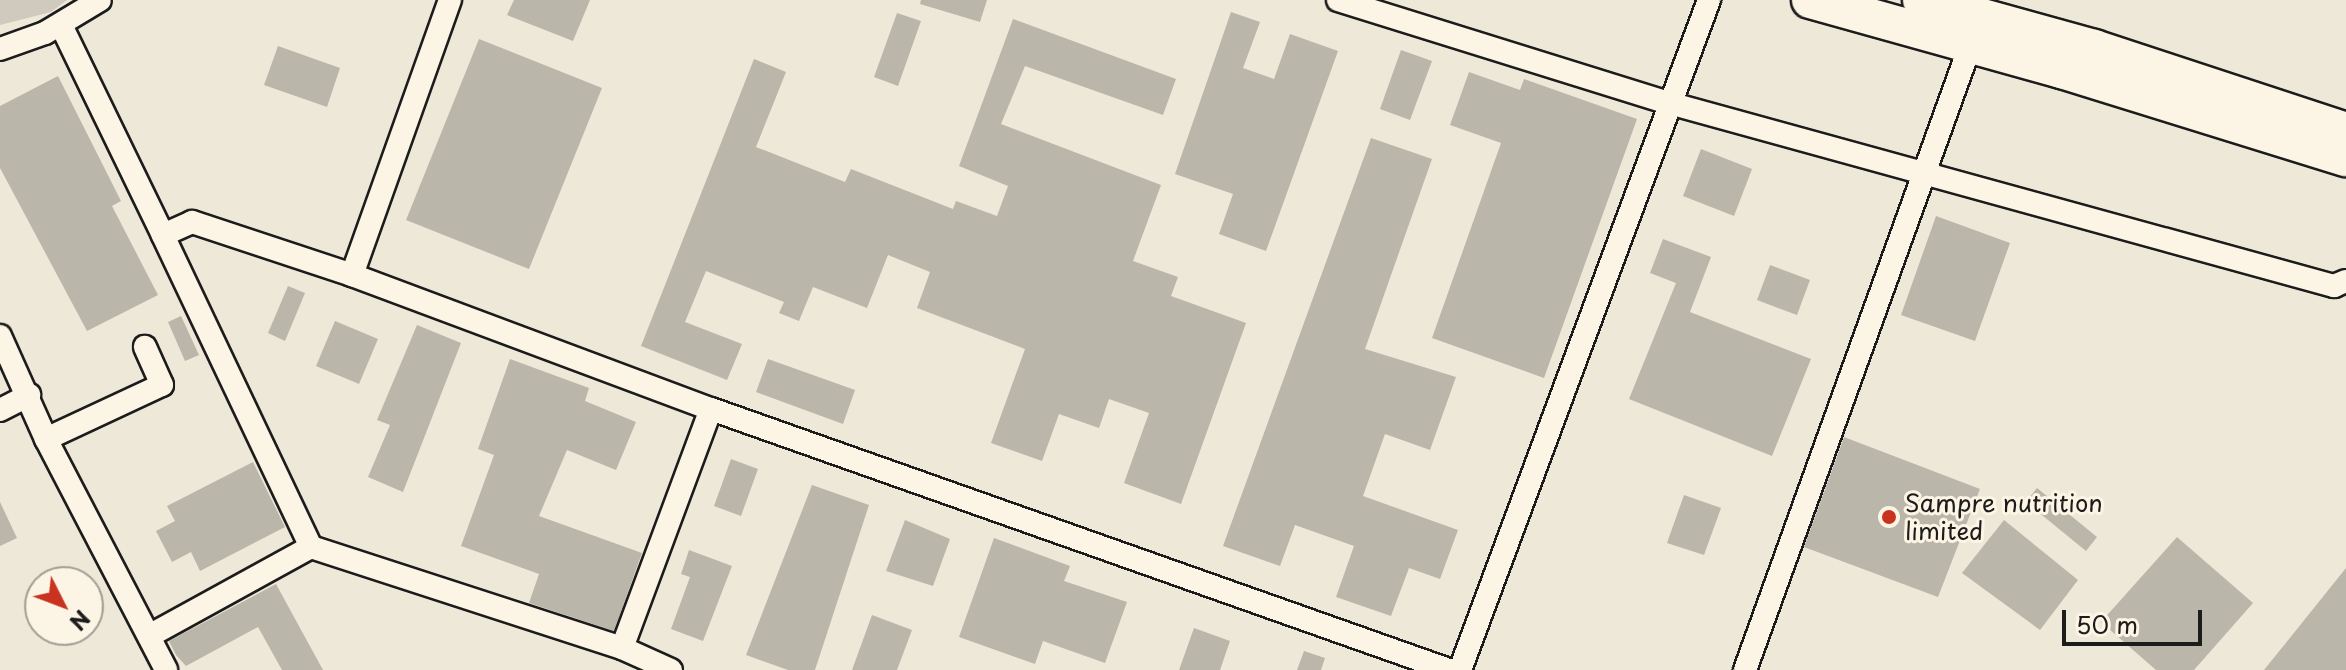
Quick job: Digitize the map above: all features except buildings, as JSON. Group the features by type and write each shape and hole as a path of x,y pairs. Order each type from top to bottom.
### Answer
{"highway":[{"path":"1810,0 2346,158"},
{"path":"1921,0 2094,48 2346,131"}],"street":[{"path":"0,49 61,25 100,0"},
{"path":"352,275 450,0"},
{"path":"1338,0 1669,103 2334,286 2346,281"},
{"path":"1460,670 1709,0"},
{"path":"61,25 311,547 622,648 671,670"},
{"path":"1745,670 1970,46"},
{"path":"163,235 192,222 352,275 711,409 1449,670"},
{"path":"0,336 29,395 46,439 166,670"},
{"path":"46,439 162,385 145,347"},
{"path":"0,410 29,395"},
{"path":"622,648 711,409"},
{"path":"149,636 311,547"}],"shaded area":[{"path":"0,0 67,0 51,12 0,25"}],"place":[{"name":"Sampre nutrition limited","path":"1889,517"}]}
